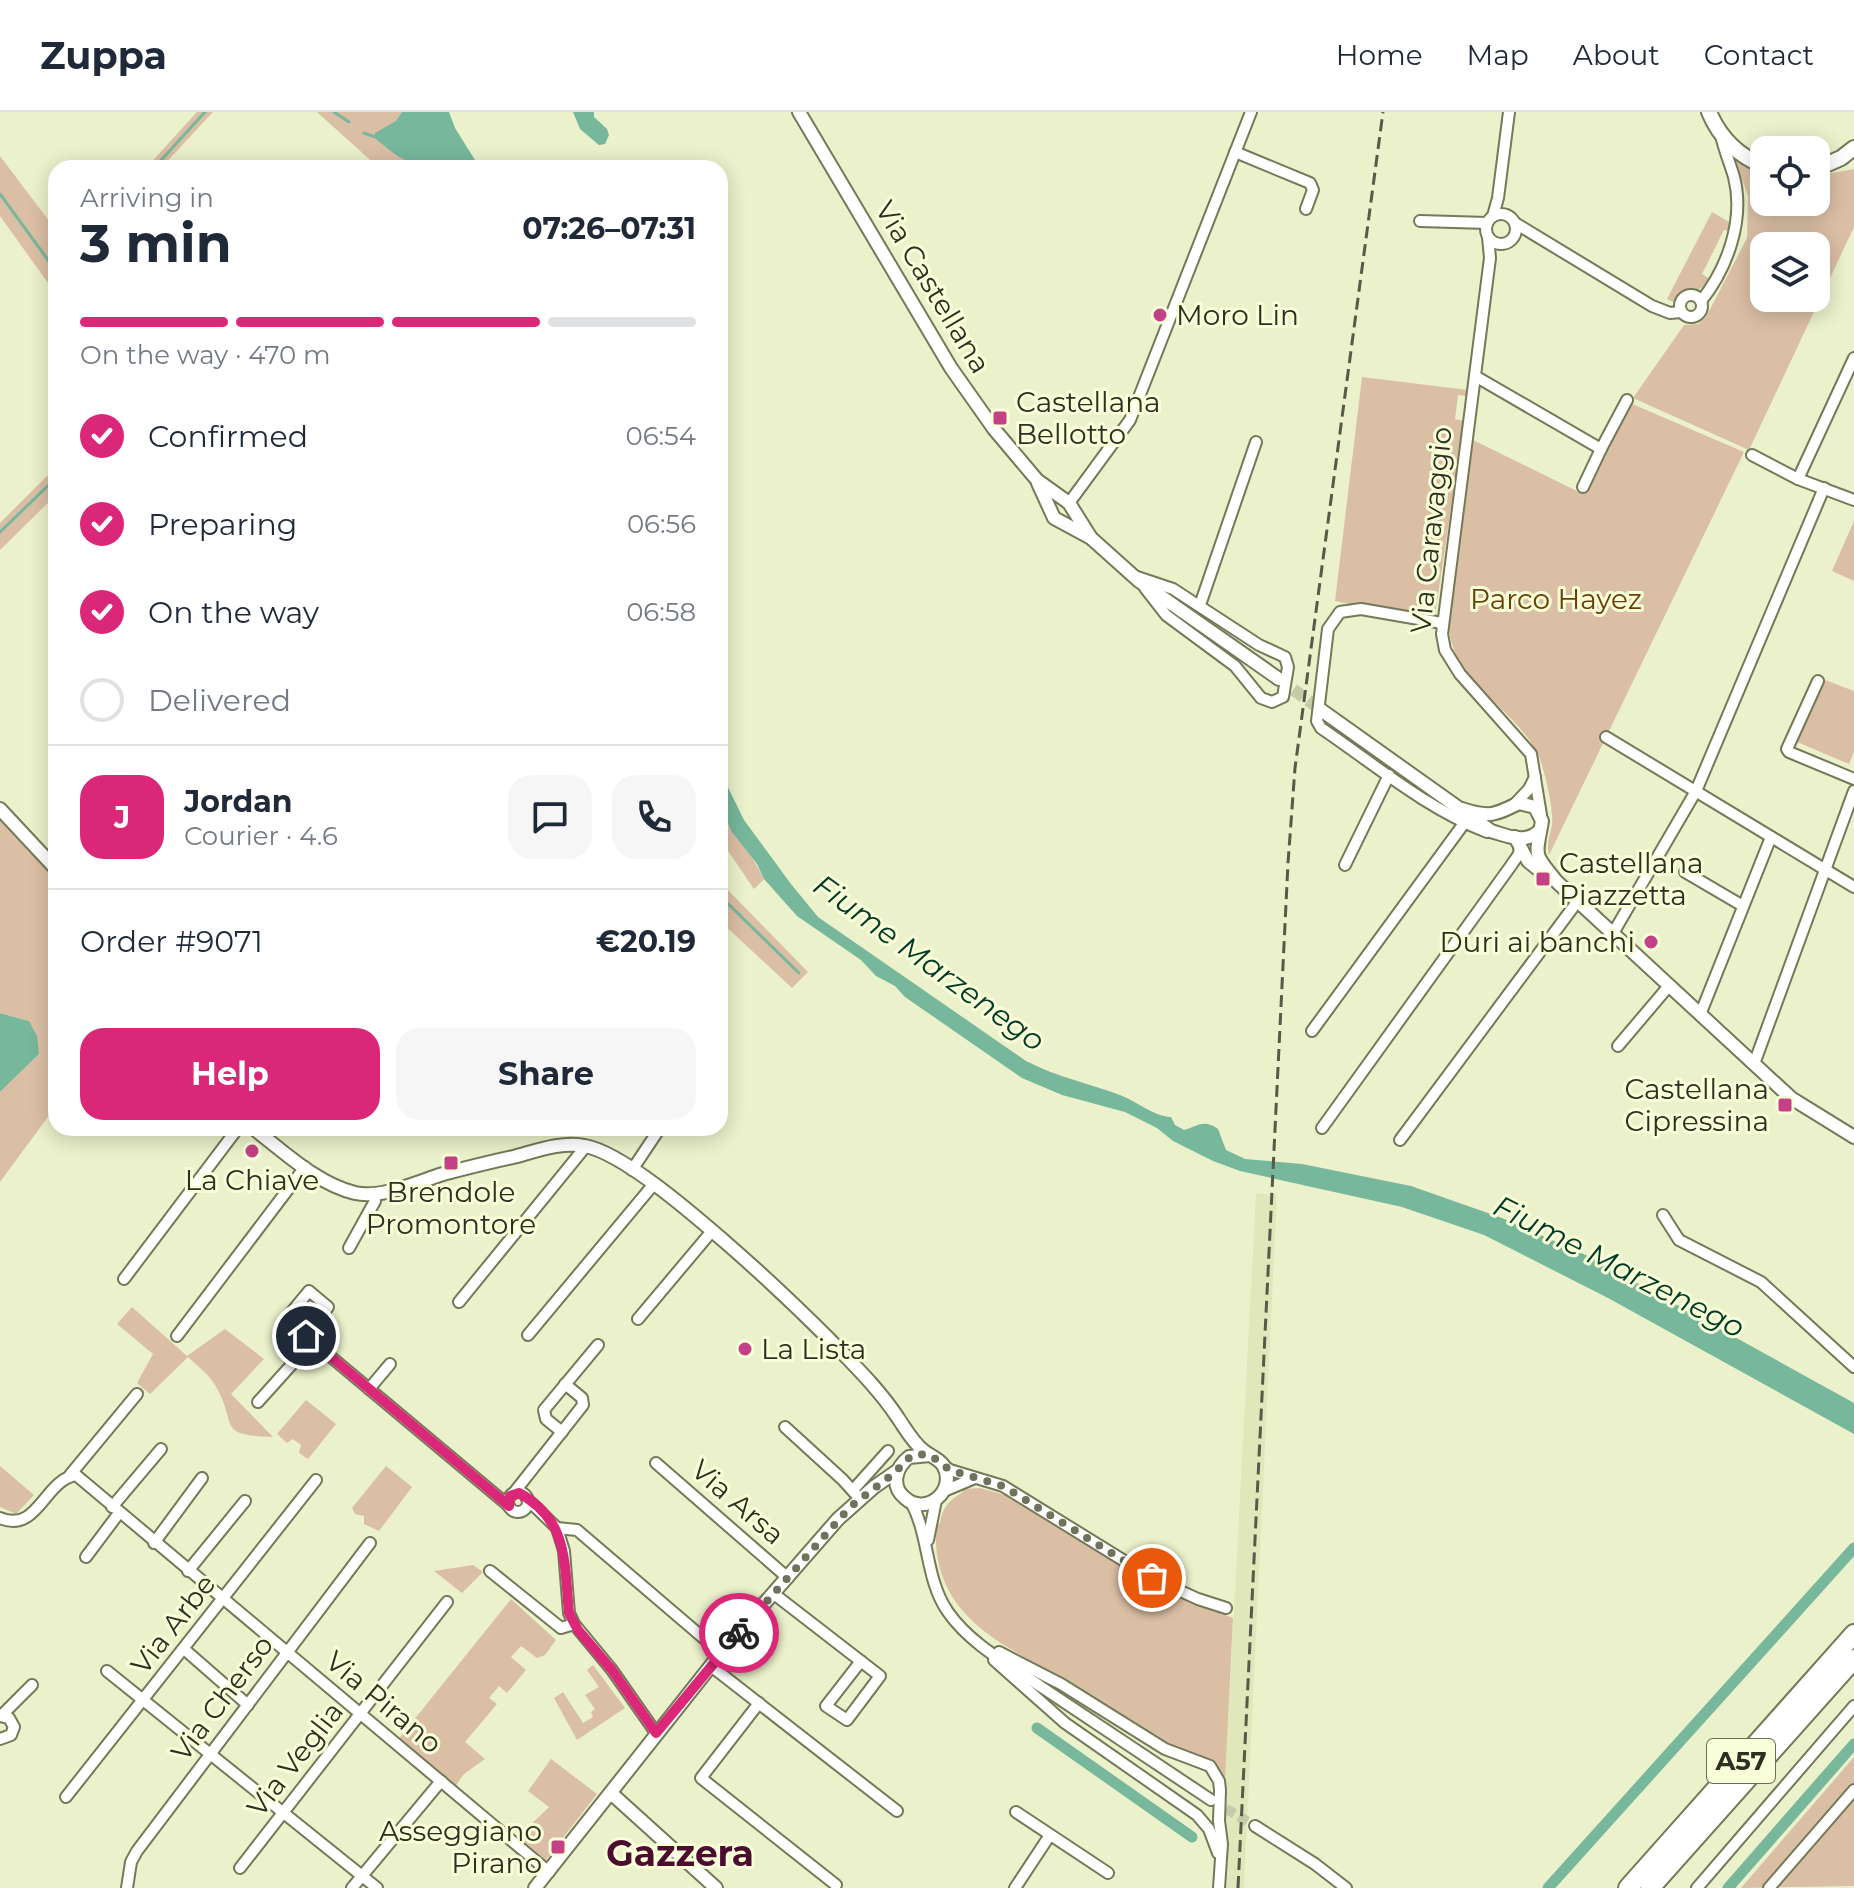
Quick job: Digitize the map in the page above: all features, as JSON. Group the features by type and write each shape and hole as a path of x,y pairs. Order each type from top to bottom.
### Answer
{"highway":[{"name":"A57","path":"1628,1888 1854,1634"},
{"name":"A57","path":"1650,1888 1854,1659"}],"main road":[{"path":"1709,113 1720,134 1750,159"},
{"path":"1830,163 1854,148"},
{"path":"1830,165 1854,160"}],"street":[{"name":"Via Castellana","path":"799,112 939,349 994,429 1037,480 1067,504 1091,538"},
{"path":"1067,504 1053,503 1055,516 1069,518 1067,504 1130,420 1251,112"},
{"name":"Via Caravaggio","path":"1509,112 1495,218 1488,237 1490,258 1442,623 1443,642 1449,657 1533,759 1540,824"},
{"path":"1420,221 1495,218 1515,223 1652,306 1690,317 1697,315 1702,307 1701,301 1723,267 1736,220 1734,178 1720,134"},
{"path":"1235,152 1310,183 1313,190 1306,209"},
{"path":"1490,258 1501,244 1513,237 1515,223"},
{"path":"1488,237 1501,244"},
{"path":"1798,479 1854,358"},
{"path":"1475,376 1601,449"},
{"path":"1583,487 1627,400"},
{"path":"1200,605 1256,442"},
{"path":"1752,455 1798,479 1854,500"},
{"name":"Via Castellana","path":"1037,480 1055,516 1091,538 1136,578 1279,679"},
{"path":"1612,935 1696,791 1824,488"},
{"name":"Via Castellana","path":"1136,578 1173,589 1255,643 1285,657 1287,672 1281,700 1272,702 1261,698 1235,666 1166,615 1136,578"},
{"path":"1442,623 1354,608 1340,612 1328,629 1317,721 1321,728 1389,775 1491,831 1516,839 1528,839 1540,824"},
{"path":"1818,681 1787,749 1854,779"},
{"path":"1321,710 1463,815 1489,815 1529,804 1538,810 1540,824 1536,853 1557,882 1791,1098 1854,1137"},
{"path":"1606,737 1854,887"},
{"path":"1345,865 1389,775"},
{"path":"1535,777 1529,789 1511,808 1505,822 1528,861 1557,882"},
{"path":"1754,1064 1854,791"},
{"path":"0,809 48,860"},
{"path":"1312,1031 1463,815"},
{"path":"1700,1015 1771,837"},
{"path":"1322,1128 1519,854 1516,839"},
{"path":"1508,870 1517,867 1538,870"},
{"path":"1685,872 1743,906"},
{"path":"1400,1140 1577,902"},
{"path":"1618,1046 1668,987"},
{"path":"124,1279 232,1136"},
{"path":"264,1136 325,1180 353,1192 375,1193 544,1149 586,1146 653,1185 760,1272 850,1360 917,1445 943,1465 1003,1486 1152,1578 1226,1608"},
{"path":"632,1170 655,1136"},
{"path":"459,1302 586,1146"},
{"path":"177,1336 305,1167"},
{"path":"528,1335 653,1185"},
{"path":"349,1248 375,1201 375,1193"},
{"path":"1663,1215 1679,1240 1761,1282 1854,1367"},
{"path":"638,1319 712,1231"},
{"path":"258,1402 309,1339 515,1512 526,1508 527,1499"},
{"path":"562,1432 543,1413 598,1345"},
{"path":"369,1389 390,1364"},
{"path":"509,1506 509,1499 584,1402 565,1384"},
{"path":"0,1518 22,1521 70,1475 137,1394"},
{"path":"899,1419 905,1445 896,1479 927,1546 932,1576 942,1603 954,1620 1013,1668 1211,1800"},
{"path":"785,1427 859,1496"},
{"path":"86,1557 161,1449"},
{"path":"535,1888 721,1653 859,1496 888,1451"},
{"path":"859,1496 916,1454 930,1455"},
{"name":"Via Arsa","path":"656,1463 788,1578"},
{"path":"927,1546 940,1496 947,1482 943,1465"},
{"name":"Via Pirano","path":"70,1475 76,1475 549,1872"},
{"path":"154,1543 202,1478"},
{"path":"859,1496 884,1492 920,1505 975,1478"},
{"name":"Via Arbe","path":"66,1797 316,1480"},
{"path":"513,1494 519,1493 527,1499 557,1528 564,1551 569,1613 574,1624 612,1670 656,1733"},
{"path":"188,1571 245,1501"},
{"path":"557,1528 577,1530 721,1653"},
{"name":"Via Cherso","path":"127,1888 131,1862 137,1851 370,1543"},
{"path":"490,1571 561,1628 574,1624"},
{"path":"774,1594 861,1661 880,1676 847,1720 826,1706 861,1661"},
{"name":"Via Veglia","path":"240,1868 447,1602"},
{"path":"976,1640 1061,1684 1165,1749 1210,1766 1219,1781 1219,1888"},
{"path":"976,1640 999,1666 1051,1711 1197,1815 1209,1829 1220,1863"},
{"path":"184,1649 248,1705"},
{"path":"711,1666 897,1811"},
{"path":"107,1671 377,1888"},
{"path":"0,1739 11,1735 14,1727 11,1720 1,1716 32,1685"},
{"path":"759,1703 701,1778 836,1885"},
{"path":"1697,1888 1854,1706"},
{"path":"352,1888 441,1781"},
{"path":"1769,1888 1854,1790"},
{"path":"612,1794 716,1888"},
{"path":"1016,1812 1108,1873"},
{"path":"1255,1826 1346,1888"},
{"path":"1015,1888 1050,1835"}],"shaded area":[{"path":"402,112 449,112 475,160 406,160 374,137 375,133 396,121"},
{"path":"573,112 594,112 594,117 607,129 609,135 605,144 599,145 580,129"},
{"path":"728,787 744,820 818,917 1026,1061 1171,1117 1175,1125 1184,1130 1201,1124 1213,1126 1218,1129 1226,1150 1245,1159 1302,1164 1411,1186 1502,1218 1590,1257 1854,1403 1854,1434 1608,1298 1484,1235 1402,1207 1240,1171 1173,1141 1157,1128 1125,1112 1062,1095 1022,1078 905,997 895,986 876,976 861,960 797,916 764,879 757,864 728,823"},
{"path":"0,1013 29,1021 37,1036 39,1054 0,1092"},
{"path":"1256,1193 1277,1195 1244,1888 1225,1888 1225,1781"}],"green space":[{"path":"197,112 213,112 168,160 153,160"},
{"path":"317,112 402,112 384,146 406,160 370,160"},
{"path":"0,156 48,219 48,283 0,216"},
{"path":"1735,159 1750,167 1750,216 1830,216 1830,173 1854,169 1854,227 1830,278 1830,232 1750,232 1750,312 1814,312 1749,450 1633,398 1684,325 1698,324 1706,317 1747,238 1748,196"},
{"path":"1712,212 1731,223 1729,231 1724,230 1702,274 1709,278 1704,286 1683,293 1675,303 1667,299"},
{"path":"1362,377 1468,390 1467,396 1458,395 1455,419 1464,421 1434,622 1335,601"},
{"name":"Parco Hayez","path":"1630,403 1744,452 1549,855 1551,809 1537,752 1526,735 1460,662 1448,622 1473,440 1583,494"},
{"path":"48,475 48,503 0,550 0,523"},
{"path":"1854,521 1854,581 1832,571"},
{"path":"1825,680 1854,691 1854,752 1849,764 1797,742"},
{"path":"0,817 48,866 48,1117 0,1182 0,1092 39,1054 29,1021 0,1013"},
{"path":"728,820 764,879 754,889 728,851"},
{"path":"728,890 808,972 792,988 728,928"},
{"path":"132,1307 187,1356 225,1329 264,1359 231,1394 273,1437 242,1434 235,1430 212,1381 188,1357 150,1394 137,1383 153,1354 117,1324"},
{"path":"306,1400 336,1424 308,1459 299,1453 301,1445 293,1439 287,1443 277,1434"},
{"path":"0,1466 34,1495 16,1514 0,1507"},
{"path":"386,1466 412,1487 379,1531 364,1524 364,1516 355,1514 352,1508"},
{"path":"980,1488 1020,1499 1149,1582 1233,1618 1225,1781 1210,1761 1175,1750 1073,1687 1073,1683 1022,1656 976,1625 959,1606 945,1583 937,1557 936,1525 940,1523 947,1504 963,1489"},
{"path":"473,1565 483,1572 462,1593 434,1571"},
{"path":"511,1599 556,1640 545,1655 537,1658 521,1646 511,1657 526,1670 507,1693 499,1686 489,1698 497,1704 465,1742 485,1759 464,1774 454,1788 397,1741"},
{"path":"593,1665 625,1708 577,1740 554,1698 563,1692 583,1723 593,1717 591,1712 595,1709 585,1695 599,1687 587,1670"},
{"path":"1854,1757 1854,1886 1741,1888"},
{"path":"551,1759 597,1794 545,1861 516,1839 549,1807 528,1791"}],"waterway":[{"path":"161,160 205,112"},
{"path":"334,112 349,122"},
{"path":"364,133 375,137"},
{"path":"0,194 48,260"},
{"path":"0,532 48,486"},
{"path":"728,904 799,973"},
{"path":"1548,1888 1854,1548"},
{"path":"1037,1728 1192,1837"},
{"path":"1728,1888 1854,1744"}],"tunnel":[{"path":"1279,679 1321,710"},
{"path":"1213,1801 1255,1826"}],"railway":[{"path":"1238,1888 1295,768 1383,112"}],"way so far":[{"path":"739,1633 838,1519 916,1454 930,1455 950,1470 1003,1486 1152,1578"}],"place":[{"name":"Moro Lin","path":"1160,315"},
{"name":"Castellana Bellotto","path":"1000,418"},
{"name":"Castellana Piazzetta","path":"1543,879"},
{"name":"Duri ai banchi","path":"1651,942"},
{"name":"Castellana Cipressina","path":"1785,1105"},
{"name":"La Chiave","path":"252,1151"},
{"name":"Brendole Promontore","path":"451,1163"},
{"name":"La Lista","path":"745,1349"},
{"name":"Asseggiano Pirano","path":"558,1847"}],"district":[{"name":"Gazzera","path":"680,1853"}],"route":[{"path":"306,1336 509,1506 510,1496 519,1493 544,1513 560,1534 569,1613 574,1624 612,1670 656,1733 739,1633"}],"water label":[{"name":"Fiume Marzenego","path":"929,963"},
{"name":"Fiume Marzenego","path":"1619,1267"}]}
